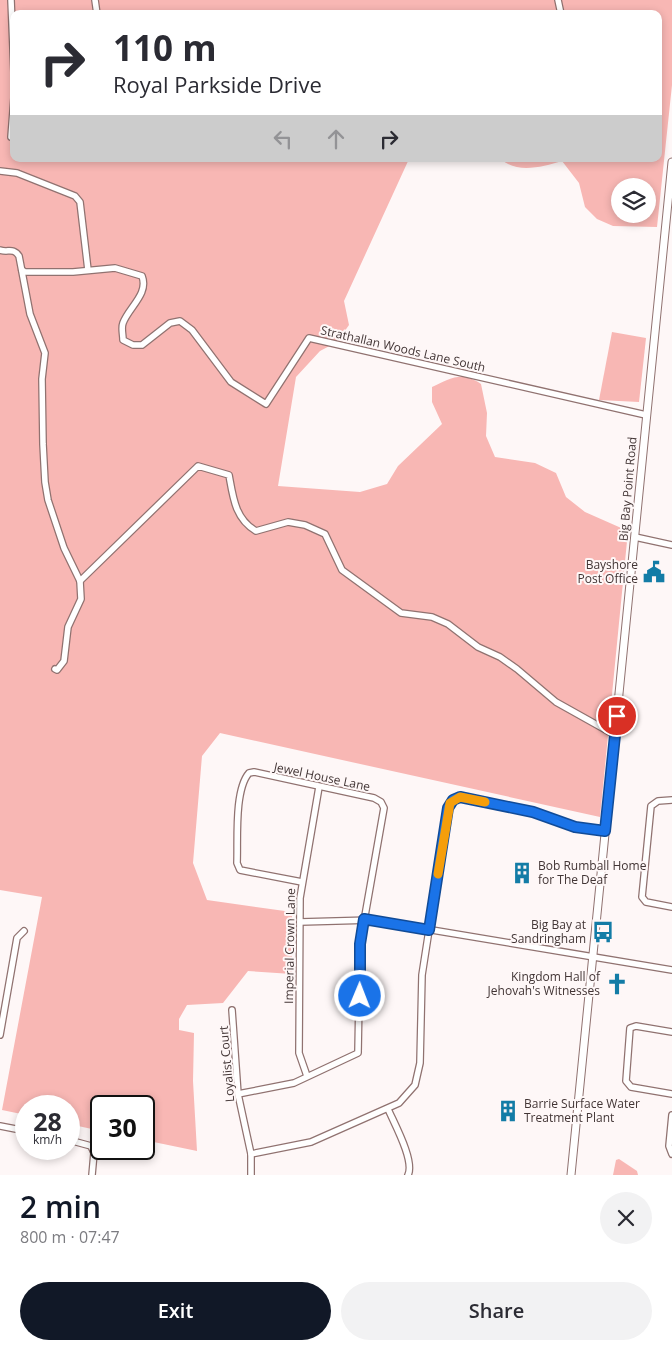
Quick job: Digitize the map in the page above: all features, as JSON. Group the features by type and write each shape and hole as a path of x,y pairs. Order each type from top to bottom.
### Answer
{"main road":[{"name":"Big Bay Point Road","path":"571,1175 672,162"}],"street":[{"path":"0,170 17,174 75,196 80,202 88,270"},
{"path":"0,250 9,249 16,252 22,270 30,314 45,353 42,380 43,444 48,500 64,548 80,581 81,599 68,627 64,661 57,670 55,668"},
{"name":"Strathallan Woods Lane South","path":"22,270 25,272 122,269 142,276 144,282 142,291 122,325 123,340 133,345 142,345 170,323 180,321 192,330 231,382 266,404 310,338 646,415"},
{"path":"80,581 198,466 229,475 234,500 245,524 256,531 288,522 305,525 325,534 342,570 401,613 432,617 448,624 478,646 500,657 517,669 556,702 615,736"},
{"path":"635,537 672,545"},
{"name":"Jewel House Lane","path":"238,1094 294,1083 358,1053 360,944 383,804 374,798 254,772 248,773 243,784 240,801 237,863 240,870 302,882"},
{"name":"Imperial Crown Lane","path":"306,1076 299,1053 300,922 302,882 320,787"},
{"path":"251,1154 307,1144 388,1109 406,1097 417,1079 420,1063 422,976 448,808 453,800 460,797 533,812 575,827 605,831"},
{"path":"672,800 658,800 651,806 642,897 646,902 672,907"},
{"path":"300,922 364,919 672,970"},
{"path":"0,1035 17,938 24,931"},
{"name":"Loyalist Court","path":"232,1010 238,1094 251,1154 251,1175"},
{"path":"672,1032 635,1026 630,1029 626,1082 631,1087 672,1094"},
{"path":"388,1109 403,1142 410,1170 408,1175"},
{"path":"672,1115 669,1146 672,1154"},
{"path":"0,1126 15,1129"},
{"path":"80,1143 91,1146 94,1153 92,1175"}],"shaded area":[{"path":"0,0 672,0 672,85 657,227 613,226 597,219 585,207 579,183 563,162 662,162 662,10 10,10 10,162 408,162 344,301 349,325 337,342 320,351 296,377 278,486 360,492 387,484 398,466 442,424 432,402 432,387 457,377 462,377 481,384 487,413 486,436 495,457 535,463 556,473 566,497 585,512 628,531 600,817 220,733 202,756 193,863 207,900 292,912 292,974 248,971 223,1003 187,1005 179,1019 179,1030 194,1033 193,1081 197,1151 155,1142 155,1095 90,1095 90,1129 80,1126 80,1095 15,1095 15,1113 2,1110 42,897 0,890"},
{"path":"505,162 558,162 530,168 514,166"},
{"path":"612,332 646,338 639,402 599,400"},
{"path":"619,1159 637,1171 638,1175 613,1175 616,1160"}],"slow traffic":[{"path":"438,874 450,803 460,797 485,802"}],"place":[{"name":"Bayshore Post Office","path":"654,572"},
{"name":"Bob Rumball Home for The Deaf","path":"522,873"},
{"name":"Big Bay at Sandringham","path":"603,932"},
{"name":"Kingdom Hall of Jehovah's Witnesses","path":"617,984"},
{"name":"Barrie Surface Water Treatment Plant","path":"508,1111"}],"route":[{"path":"360,996 360,944 364,919 429,930 448,808 453,800 460,797 533,812 583,829 605,831 617,716"}]}
